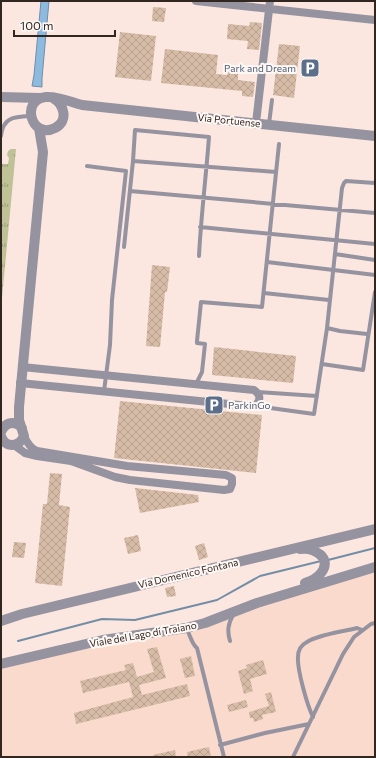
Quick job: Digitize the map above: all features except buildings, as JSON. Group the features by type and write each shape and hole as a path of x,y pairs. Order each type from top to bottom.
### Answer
{"street":[{"path":"196,1 270,5 375,20"},
{"path":"256,123 270,5"},
{"path":"1,96 16,98 47,97 53,98 61,104 64,113 61,122 54,129 43,152"},
{"path":"16,98 23,102 31,113 33,122 40,128 48,130 54,129"},
{"path":"31,113 36,101 40,98"},
{"name":"Via Portuense","path":"53,98 82,105 375,136"},
{"name":"Via Portuense","path":"64,113 71,107 82,105"},
{"path":"6,443 25,453 71,461 115,477 130,480 224,490 230,488 232,484 232,478 226,475 127,466 37,451 32,449 27,443 19,420 20,383 43,152 40,128"},
{"path":"20,383 255,406 259,402 260,397 258,392 254,390 22,367"},
{"path":"12,423 19,408"},
{"path":"1,432 5,425 12,423 19,425 23,432 20,442 6,443"},
{"name":"Via Domenico Fontana","path":"1,621 22,614 375,528"},
{"path":"257,603 315,579 321,574 324,562 318,552 304,549 270,553"},
{"name":"Viale del Lago di Traiano","path":"1,664 103,640 186,628 205,623 257,603 375,567"},
{"path":"1,615 22,614"}],"lane":[{"path":"269,125 272,100"},
{"path":"1,136 2,128 5,122 12,118 31,113"},
{"path":"124,247 134,161 135,130 209,137 200,226 200,256"},
{"path":"196,384 202,372 205,344 197,343 201,302 262,307 279,144"},
{"path":"134,161 276,172"},
{"path":"87,166 126,171 112,300 110,344 104,392"},
{"path":"255,406 314,414 327,328 332,270 342,188 344,183 354,181 375,183"},
{"path":"130,191 375,213"},
{"path":"200,226 375,244"},
{"path":"335,254 375,260"},
{"path":"267,262 375,275"},
{"path":"322,364 362,370 375,292"},
{"path":"264,293 329,300"},
{"path":"327,328 367,334"},
{"path":"258,392 317,396"},
{"path":"230,641 228,622 234,612"},
{"path":"293,757 343,654 354,637 371,624 375,623"},
{"path":"186,628 191,635 193,645 197,648 224,757"},
{"path":"312,717 298,665 301,647 306,642 316,638 357,628 362,630"},
{"path":"220,745 265,733 309,724"}],"shaded area":[{"path":"375,573 375,757 1,757 1,669 71,651 125,645 222,622 296,592"}],"green space":[{"path":"11,149 16,149 1,309 1,168 2,164 8,164 9,158 7,155 8,151"}],"water":[{"path":"41,1 49,1 42,87 32,86"}],"waterway":[{"path":"328,560 375,548"},
{"path":"18,641 102,619 135,620 217,600 260,576 321,561"}],"place":[{"name":"Park and Dream","path":"310,68"},
{"name":"ParkinGo","path":"214,405"}]}
